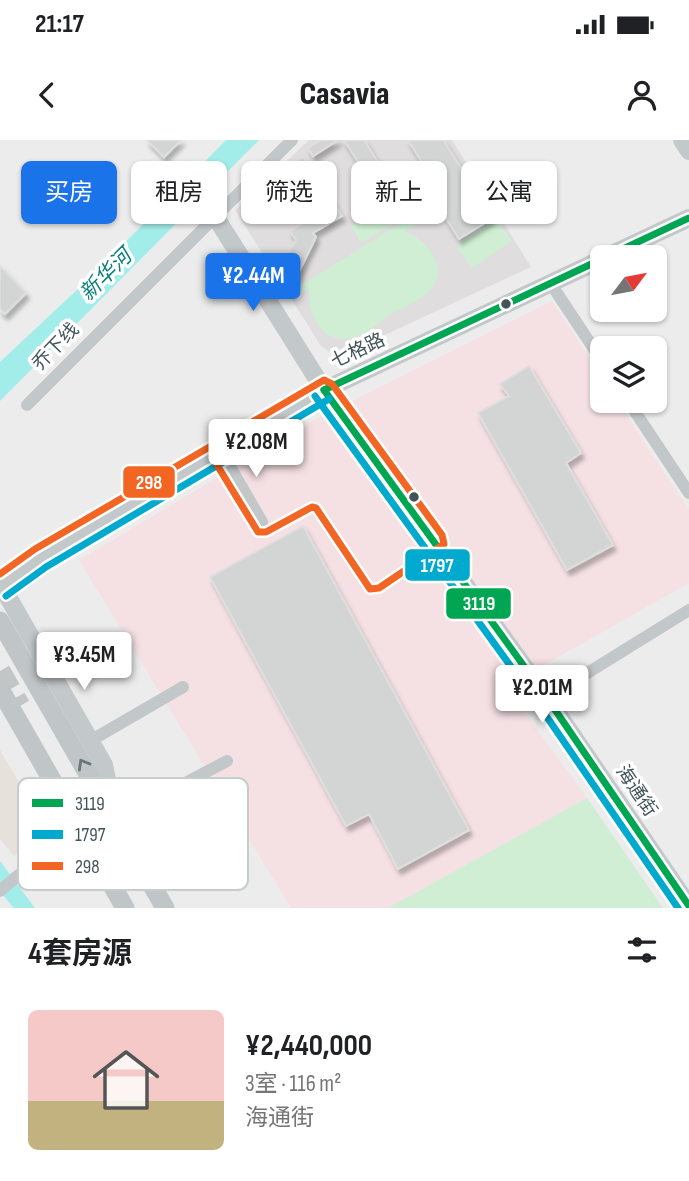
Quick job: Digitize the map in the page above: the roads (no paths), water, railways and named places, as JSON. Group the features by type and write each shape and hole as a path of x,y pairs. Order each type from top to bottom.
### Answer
{"main road":[{"path":"0,621 91,778"},
{"path":"0,689 50,778"},
{"path":"115,890 125,908"},
{"path":"155,890 165,908"}],"street":[{"name":"乔下线","path":"227,204 292,140"},
{"path":"682,140 689,151"},
{"name":"七格路","path":"632,245 689,218"},
{"name":"乔下线","path":"27,405 207,224"},
{"name":"海通街","path":"220,224 324,390 547,698 689,906"},
{"name":"七格路","path":"0,586 40,558 324,390 590,265"},
{"path":"551,284 590,343"},
{"path":"636,413 689,493"},
{"path":"221,451 262,522"},
{"path":"0,586 104,765 107,778"},
{"path":"547,698 689,610"},
{"path":"90,741 183,687"},
{"path":"195,778 227,761"},
{"path":"0,891 18,875"}],"water":[{"path":"226,140 259,140 227,172 227,161 205,161"},
{"name":"新华河","path":"143,224 176,224 0,401 0,362"},
{"path":"0,861 18,885 18,890 22,890 35,908 14,908 0,892"}],"tunnel":[{"path":"0,671 20,706"}]}
